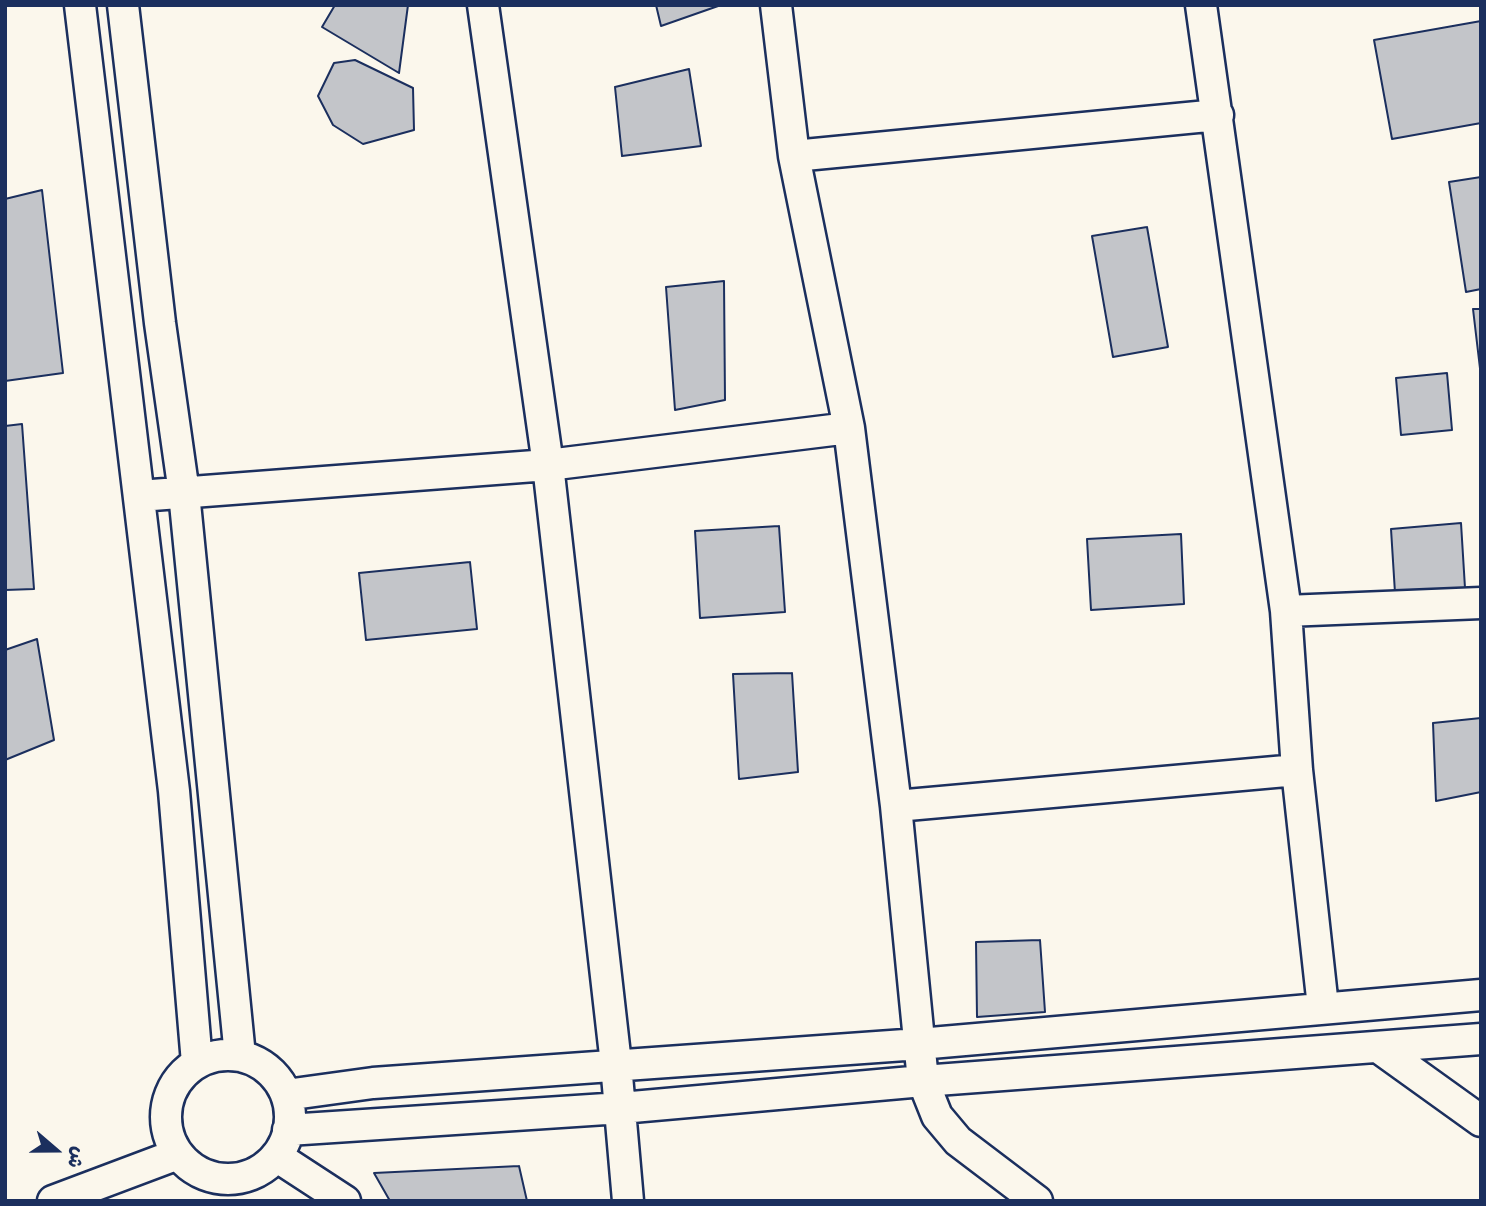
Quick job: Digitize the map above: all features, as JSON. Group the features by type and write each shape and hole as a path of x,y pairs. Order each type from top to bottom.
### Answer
{"street":[{"path":"80,5 174,791 197,1063"},
{"path":"123,5 160,323 184,493 240,1056"},
{"path":"483,5 548,466 621,1108 628,1201"},
{"path":"776,5 794,156 849,428 896,806 923,1081 937,1116 958,1141 1037,1201"},
{"path":"1201,5 1286,611 1297,770 1323,1007"},
{"path":"794,156 1218,115"},
{"path":"139,496 548,466 849,428"},
{"path":"1286,611 1481,603"},
{"path":"896,806 1297,770"},
{"path":"174,791 213,789"},
{"path":"286,1095 373,1083 919,1044 1481,995"},
{"path":"282,1143 621,1108 923,1081 1481,1039"},
{"path":"1378,1047 1481,1121"},
{"path":"218,1056 240,1056 259,1063 276,1077 286,1095 290,1116 282,1143 258,1171 213,1189 178,1154 169,1135 166,1115 170,1094 181,1076 197,1063 218,1056"},
{"path":"282,1143 345,1201"},
{"path":"53,1201 178,1154"}],"building":[{"path":"335,5 408,5 399,73 322,27"},
{"path":"656,5 721,5 661,26"},
{"path":"1481,21 1481,123 1392,139 1374,40"},
{"path":"355,60 413,88 414,130 363,144 333,125 318,96 334,63"},
{"path":"689,69 701,146 622,156 615,87"},
{"path":"1481,177 1481,289 1466,292 1449,182"},
{"path":"42,190 63,373 5,381 5,199"},
{"path":"1147,227 1168,347 1113,357 1092,236"},
{"path":"724,281 725,400 675,410 666,287"},
{"path":"1473,309 1481,309 1481,377"},
{"path":"1447,373 1452,430 1401,435 1396,378"},
{"path":"22,424 34,589 5,590 5,426"},
{"path":"1461,523 1465,588 1395,593 1391,529"},
{"path":"779,526 785,612 700,618 695,531"},
{"path":"1181,534 1184,604 1091,610 1087,539"},
{"path":"470,562 477,629 366,640 359,573"},
{"path":"37,639 54,740 5,760 5,650"},
{"path":"792,673 798,772 739,779 733,674"},
{"path":"1481,718 1481,792 1436,801 1433,723"},
{"path":"1040,940 1045,1012 977,1017 976,942"},
{"path":"519,1166 527,1201 390,1201 374,1173"}]}
